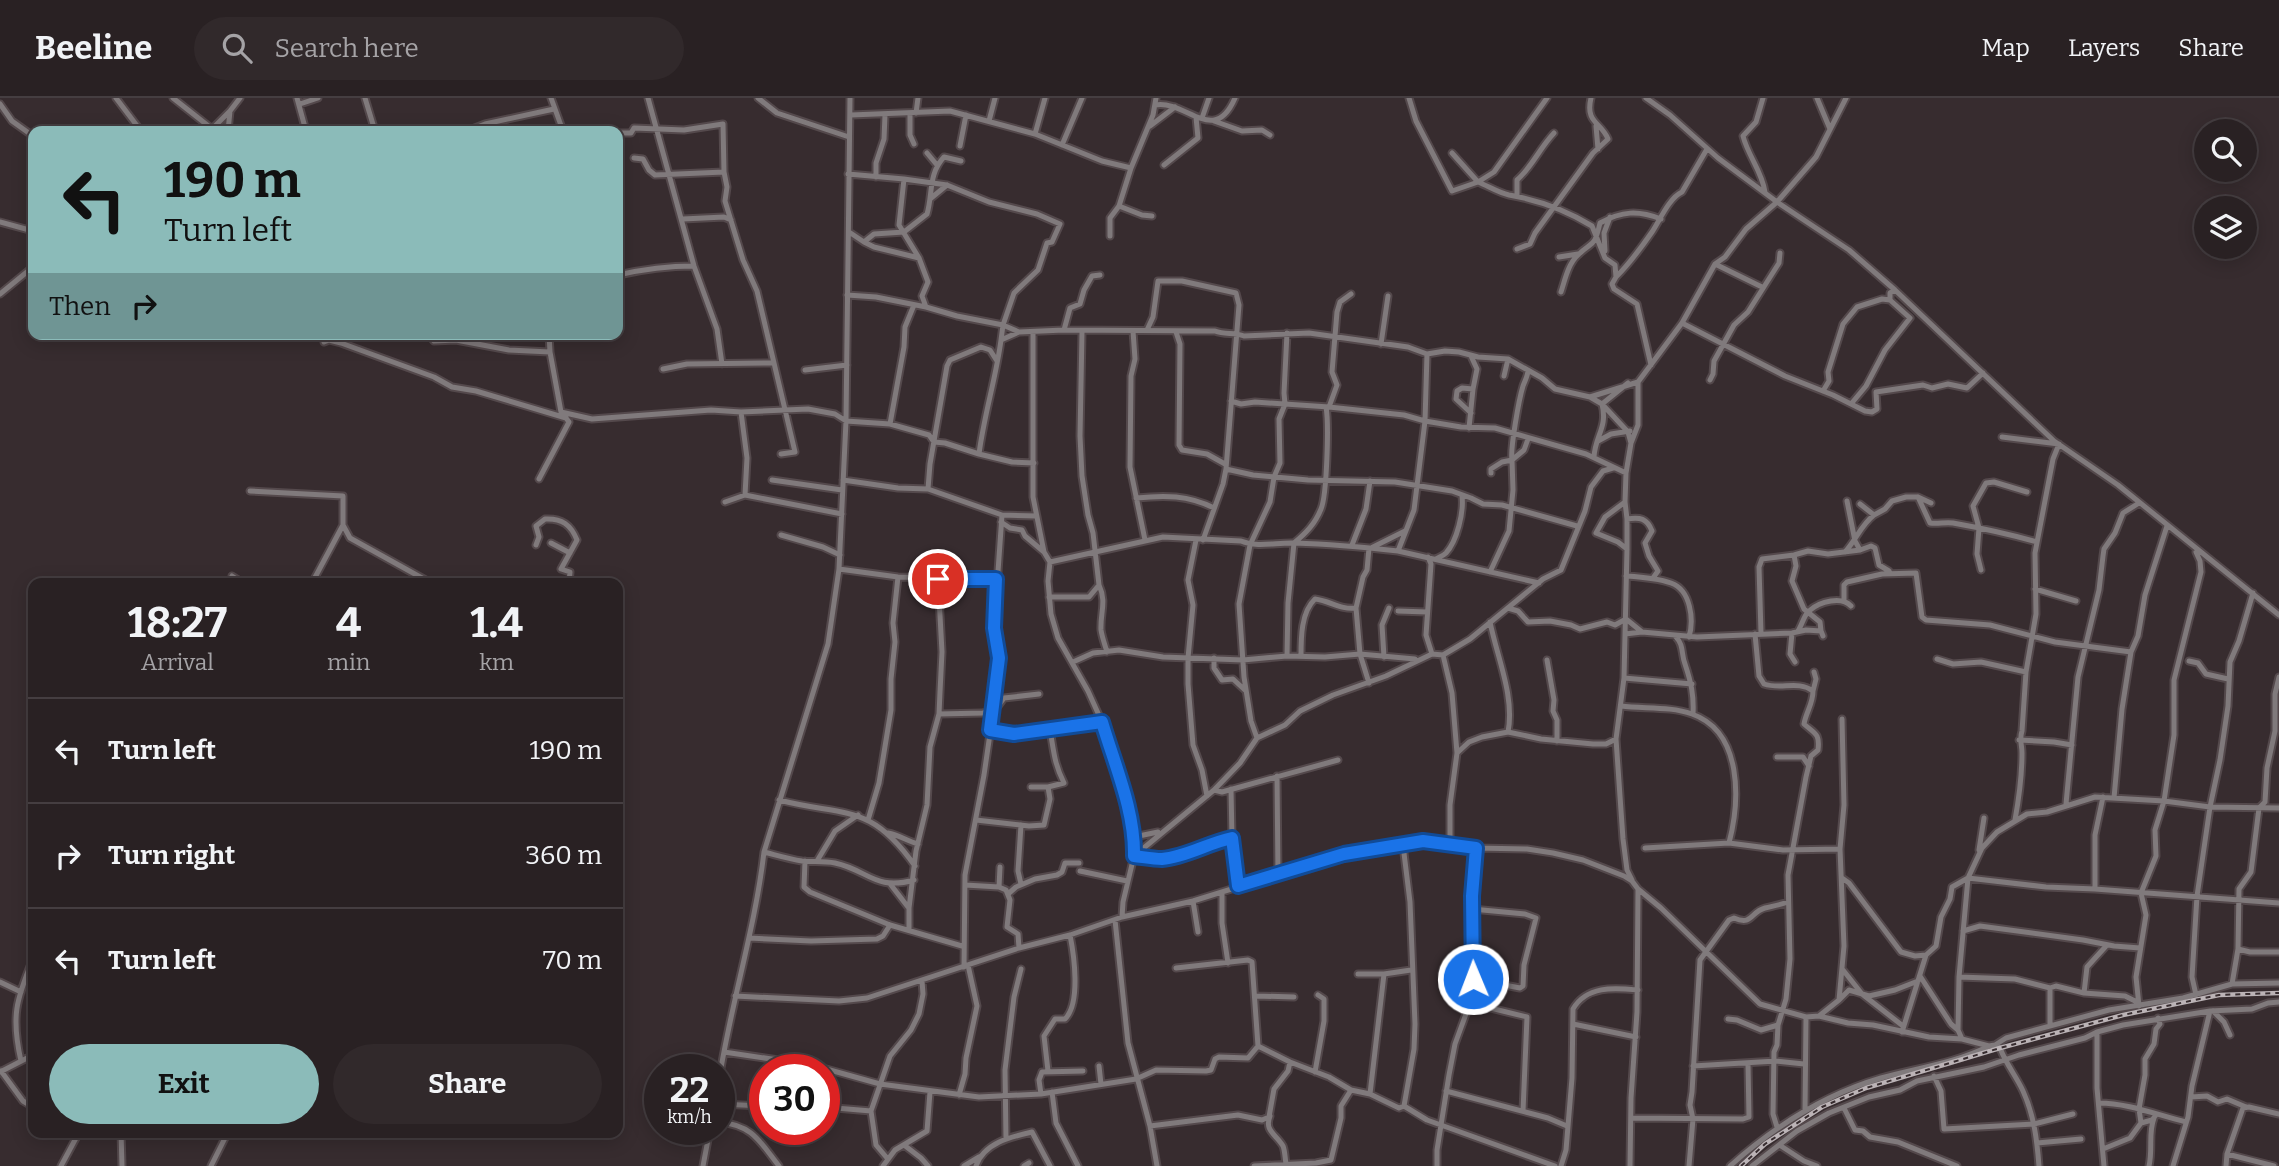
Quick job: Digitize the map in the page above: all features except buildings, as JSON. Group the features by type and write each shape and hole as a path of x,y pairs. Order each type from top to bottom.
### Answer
{"street":[{"path":"116,98 137,126"},
{"path":"173,98 208,126"},
{"path":"215,126 240,98"},
{"path":"305,126 299,101 318,98"},
{"path":"365,98 373,126"},
{"path":"551,98 561,126"},
{"path":"648,98 694,266 717,329 722,364"},
{"path":"758,98 777,113 849,137"},
{"path":"850,98 846,421 839,569 828,644 764,852 750,938 724,1052 812,1065 880,1084 930,1092 1005,1097 1136,1079 1156,1070 1211,1070 1215,1059 1219,1057 1248,1058 1258,1046 1252,962 1176,968"},
{"path":"914,144 909,135 918,98"},
{"path":"989,121 995,98"},
{"path":"1035,134 1045,98"},
{"path":"1062,145 1082,98"},
{"path":"1164,165 1198,138 1199,118 1209,98"},
{"path":"1214,121 1220,118 1235,98"},
{"path":"1409,98 1416,121 1452,191 1478,182 1494,172 1547,98"},
{"path":"1591,98 1590,113 1596,126 1598,149"},
{"path":"1646,98 1777,202 1849,250 1892,294 2059,444 2118,485 2279,615"},
{"path":"1763,98 1756,122 1743,136 1763,178 1765,192"},
{"path":"1817,98 1830,129"},
{"path":"1846,98 1816,157 1777,202 1746,229 1725,257 1715,264 1682,323 1638,382 1638,425 1631,443 1626,473 1625,502 1628,519 1624,678 1616,739 1627,870 1638,889 1760,1004 1806,1017 1819,1016 1902,1029 2000,1048 2004,1060 2023,1090 2034,1124 2039,1166"},
{"path":"1110,236 1110,218 1119,206 1155,101 1242,131 1262,130 1270,135"},
{"path":"0,104 12,121 28,132"},
{"path":"1148,127 1175,107"},
{"path":"480,126 554,109"},
{"path":"228,126 230,111"},
{"path":"851,115 950,111 1035,134 1102,161 1131,168"},
{"path":"876,177 876,163 881,153 886,114"},
{"path":"960,146 966,115"},
{"path":"623,133 631,133 634,128 684,130 723,124 727,187 725,201 743,260 757,291 794,452 781,454"},
{"path":"1517,249 1530,244 1535,233 1608,136 1596,126"},
{"path":"1517,195 1517,180 1554,133"},
{"path":"1651,365 1637,304 1612,285 1661,219 1674,195 1682,191 1707,149"},
{"path":"1452,152 1478,182 1509,195 1555,207 1592,226 1605,258 1615,265 1616,277"},
{"path":"927,153 937,165"},
{"path":"864,242 874,234 904,232 927,214 931,182 937,165 944,157 961,161"},
{"path":"634,158 643,159 655,175 724,172"},
{"path":"848,174 931,182 989,202 1043,216 1060,224 1052,242 1047,243 1038,270 1014,293 1003,325 998,364 991,384 979,454"},
{"path":"904,178 898,225 919,258 928,282 922,296 926,307"},
{"path":"930,199 947,186"},
{"path":"1119,206 1152,216"},
{"path":"1559,257 1578,254 1591,247 1597,237 1600,223 1610,217 1636,212 1661,219"},
{"path":"683,219 724,217 730,220"},
{"path":"1605,258 1604,233 1610,217"},
{"path":"0,222 28,230"},
{"path":"849,232 874,247 919,258"},
{"path":"1710,380 1714,361 1734,325 1748,312 1779,263 1780,253"},
{"path":"1561,292 1578,254"},
{"path":"1715,264 1762,287"},
{"path":"623,274 634,273 642,268 694,266"},
{"path":"0,294 28,271"},
{"path":"1064,330 1070,308 1080,304 1092,276 1100,275"},
{"path":"1147,330 1153,317 1158,281 1182,281 1236,293 1239,304 1226,467 1188,580 1193,605 1188,658 1193,745 1207,796"},
{"path":"1287,656 1288,603 1294,543 1307,533 1322,506 1327,454 1327,407 1337,385 1332,372 1334,337 1340,302 1351,294"},
{"path":"1823,391 1829,381 1828,372 1843,324 1857,307 1892,294"},
{"path":"1852,404 1866,386 1885,350 1910,318 1892,294"},
{"path":"848,295 877,297 911,307 926,307 1003,325 1019,332 1215,331 1244,336 1309,333 1408,347 1427,354 1445,351 1508,359 1542,377 1555,389 1590,397 1602,404 1628,432 1631,443"},
{"path":"1381,344 1388,296"},
{"path":"890,424 905,327 911,307"},
{"path":"1682,323 1785,376 1865,411 1872,412 1877,409 1876,392 1923,385 1933,388 1948,384 1966,388 1983,373"},
{"path":"1133,331 1135,359 1131,376 1130,467 1144,540"},
{"path":"1001,340 1019,332"},
{"path":"1082,332 1082,476 1096,551 1099,585 1103,594 1101,630 1107,652"},
{"path":"1176,332 1180,344 1179,445 1182,450 1207,454 1226,467 1274,477 1370,481 1452,491 1483,504 1495,504 1577,527"},
{"path":"1033,333 1033,497 1044,552 1050,562 1049,597 1058,638 1073,662 1102,722 1127,803 1134,837 1134,856 1122,917"},
{"path":"1257,738 1251,722 1238,604 1250,545 1270,502 1274,477 1280,463 1279,419 1285,404 1287,333"},
{"path":"1234,344 1244,336"},
{"path":"324,340 341,343 434,377 452,387 476,391 566,418 569,422 539,479"},
{"path":"433,340 509,350 550,352"},
{"path":"549,340 561,412 592,419 711,410 741,412 808,409 835,414 846,421 890,424 929,435 934,442 1012,462 1034,463"},
{"path":"929,489 930,464 945,374 950,360 981,347 990,351 998,364"},
{"path":"1398,551 1414,510 1425,421 1427,354"},
{"path":"1469,428 1477,369 1470,355"},
{"path":"1504,376 1508,359"},
{"path":"663,369 687,364 772,363"},
{"path":"805,370 847,365"},
{"path":"1490,572 1509,531 1513,509 1510,450 1528,370"},
{"path":"1590,397 1638,382"},
{"path":"1602,404 1628,383"},
{"path":"1471,413 1458,401 1456,395 1462,388 1473,389"},
{"path":"1231,401 1241,404 1255,402 1327,407 1404,415 1469,428 1495,428 1586,454 1626,473"},
{"path":"1586,454 1598,441 1605,416 1602,404"},
{"path":"741,412 747,458 745,495"},
{"path":"1598,441 1611,434 1628,432 1638,425"},
{"path":"2002,437 2059,444"},
{"path":"1491,473 1496,464 1511,460 1524,450 1528,439"},
{"path":"2015,820 2020,791 2022,750 2019,740 2036,614 2037,542 2053,459 2059,444"},
{"path":"1594,448 1594,457"},
{"path":"1134,856 1214,790 1240,763 1257,738 1285,725 1300,711 1333,695 1368,683 1432,654 1443,655 1470,639 1539,583 1561,570 1585,511 1591,488 1603,471 1613,468"},
{"path":"772,480 842,490"},
{"path":"843,480 898,488 929,489 1002,519 1010,528 1022,530 1025,536 1044,552"},
{"path":"1352,545 1366,509 1370,481"},
{"path":"1981,570 1977,554 1979,528 1973,506 1986,483 1994,482 2027,492"},
{"path":"250,491 343,496 343,525 315,578"},
{"path":"725,502 745,495 842,514"},
{"path":"1136,498 1174,495 1197,499 1214,508"},
{"path":"1431,564 1446,553 1452,541 1463,506 1462,496"},
{"path":"1918,497 1930,523 1951,523 1966,528 1997,530 2037,542"},
{"path":"1845,552 1867,520 1885,509 1892,501 1918,497 1931,503"},
{"path":"1847,501 1855,541 1860,550"},
{"path":"1625,502 1605,517 1596,533 1619,542 1627,549"},
{"path":"2066,804 2078,677 2099,590 2105,549 2123,513 2138,503"},
{"path":"1860,504 1874,515"},
{"path":"1002,519 1036,516"},
{"path":"536,545 539,537 536,526 545,519 556,519 570,527 577,540 561,569 570,572 569,578"},
{"path":"959,1095 976,1006 962,946 965,875 995,710 999,658 994,628 1002,519"},
{"path":"1628,519 1644,519 1652,531 1645,543 1658,570 1653,578"},
{"path":"343,525 350,538 422,578"},
{"path":"2114,798 2122,709 2131,652 2138,636 2145,595 2167,526"},
{"path":"1369,548 1405,531"},
{"path":"781,535 823,547 840,555"},
{"path":"1050,562 1163,537 1241,541 1250,545 1352,545 1437,558 1539,583"},
{"path":"334,544 350,538"},
{"path":"551,543 570,553"},
{"path":"1812,691 1801,685 1773,687 1764,684 1759,676 1759,562 1765,558 1808,551 1828,554 1871,546 1875,548 1879,565 1884,570 1896,573"},
{"path":"1368,683 1360,654 1356,608 1367,570 1369,548"},
{"path":"2136,1005 2136,977 2146,915 2141,893 2156,856 2154,830 2164,801 2174,735 2174,680 2201,572 2195,549"},
{"path":"1625,634 1642,632 1689,637 1795,632 1822,634 1820,622 1799,599 1792,581 1797,566 1794,555"},
{"path":"1428,557 1431,564 1426,635 1432,654"},
{"path":"839,569 898,577 996,579"},
{"path":"1844,600 1844,585 1847,582 1882,574 1916,573 1922,617 1926,620 1990,625 2055,642 2131,652"},
{"path":"1626,576 1653,578 1675,585 1689,604 1689,637"},
{"path":"868,820 879,783 891,710 895,642 893,622 898,577"},
{"path":"909,929 909,908 918,844 928,805 930,747 939,715 942,652 938,579"},
{"path":"1089,597 1099,585"},
{"path":"2035,589 2076,601"},
{"path":"2196,995 2192,977 2197,896 2228,706 2230,662 2253,593"},
{"path":"1049,597 1089,597 1102,601"},
{"path":"1301,656 1301,634 1310,603 1315,599 1329,601 1340,608 1356,608"},
{"path":"1795,662 1790,654 1795,632 1808,611 1819,604 1844,600 1852,606"},
{"path":"1384,657 1382,625 1389,608"},
{"path":"1508,608 1518,611 1528,622 1550,621 1580,629 1607,622 1615,625 1626,619"},
{"path":"1398,611 1427,612"},
{"path":"1626,619 1642,632"},
{"path":"1490,622 1505,683 1508,732"},
{"path":"1676,637 1681,642 1692,684 1693,714"},
{"path":"1073,662 1093,653 1119,650 1188,658 1243,660 1360,654 1419,659"},
{"path":"1443,655 1453,703 1457,753 1450,805 1450,843"},
{"path":"1214,658 1214,668 1222,680 1233,680 1247,691"},
{"path":"1937,659 1954,664 1981,662 2026,673"},
{"path":"1547,660 1558,741"},
{"path":"2189,661 2197,663 2206,674 2228,679"},
{"path":"1777,1128 1773,1114 1776,1061 1774,1052 1790,959 1788,875 1811,756 1818,750 1819,739 1812,729 1804,724 1805,716 1813,702 1812,691 1816,679 1814,672"},
{"path":"2232,984 2238,948 2239,890 2250,872 2259,807 2265,802 2279,677"},
{"path":"1624,678 1692,684"},
{"path":"939,715 995,710 1004,698 1039,694"},
{"path":"1621,706 1693,714 1712,727 1732,756 1736,810 1729,843"},
{"path":"1839,1000 1843,970 1840,849 1844,805 1842,719"},
{"path":"990,730 1014,734 1102,722"},
{"path":"1031,787 1064,783 1054,763 1050,730"},
{"path":"1457,753 1475,740 1508,732 1593,744 1605,744 1616,739"},
{"path":"2019,740 2054,741 2072,746"},
{"path":"1777,757 1803,757 1810,766"},
{"path":"1214,790 1222,792 1338,760"},
{"path":"1277,776 1278,875"},
{"path":"976,820 1044,825 1050,799 1048,787"},
{"path":"1231,789 1232,838 1238,886"},
{"path":"2095,889 2095,835 2103,797"},
{"path":"1962,1040 1958,1030 1959,978 1968,878 1988,839 2026,814 2047,812 2066,804 2103,797 2210,807 2279,808"},
{"path":"779,800 858,815 888,833 915,866"},
{"path":"817,861 835,831 858,815"},
{"path":"1977,857 1984,818"},
{"path":"1021,825 1018,871 1021,884"},
{"path":"1134,837 1148,836 1166,829"},
{"path":"888,833 898,834 907,841 918,844"},
{"path":"1134,856 1161,859 1232,838"},
{"path":"735,996 854,1000 1122,917 1193,901 1344,854 1423,841 1553,853 1583,860 1632,881"},
{"path":"1644,848 1729,843 1791,851 1840,849"},
{"path":"1403,845 1410,902 1415,1024 1414,1049 1404,1106"},
{"path":"1437,1166 1455,1044 1471,1003 1476,848"},
{"path":"764,852 851,868 862,875 891,885 914,880"},
{"path":"805,861 804,887 810,892 890,925 962,946"},
{"path":"1008,894 1021,884 1048,875 1057,875 1062,872 1065,863 1079,863"},
{"path":"999,887 1000,867"},
{"path":"1080,871 1127,881"},
{"path":"1842,878 1849,883 1901,952 1915,956 1926,955"},
{"path":"1902,1029 1926,955 1936,946 1941,918 1950,899 1952,887 1968,878 2046,887 2279,903"},
{"path":"891,885 909,908"},
{"path":"965,885 1004,889 1008,894 1007,927 1018,934 1019,948"},
{"path":"1630,1166 1638,990 1638,889"},
{"path":"1222,892 1222,923 1227,962"},
{"path":"1193,901 1198,932"},
{"path":"1689,1166 1693,1119 1690,1105 1700,960 1729,920 1749,920 1762,908 1787,902"},
{"path":"1472,909 1525,914 1536,918 1520,988 1473,979"},
{"path":"1115,920 1128,1044 1150,1126 1157,1166"},
{"path":"750,938 811,941 877,939 883,936 890,925"},
{"path":"1962,931 1980,926 2140,948"},
{"path":"1048,1071 1044,1036 1055,1019 1065,1019 1069,1015 1075,989 1070,934"},
{"path":"2084,993 2087,967 2107,945"},
{"path":"2238,948 2250,952 2279,952"},
{"path":"1006,1139 1007,1051 1021,969"},
{"path":"1358,974 1411,970"},
{"path":"1843,970 1862,995 1902,1029"},
{"path":"21,1060 14,1033 14,1020 28,973"},
{"path":"1370,1094 1384,974"},
{"path":"898,978 900,987"},
{"path":"1819,1016 1849,990 1870,996 1895,990 1919,978"},
{"path":"1919,978 1958,1030"},
{"path":"1959,978 2015,979 2050,988 2056,986 2084,993 2125,996 2136,1005"},
{"path":"887,1158 876,1145 871,1111 893,1049 911,1030 919,1014 923,994 922,981"},
{"path":"0,982 21,992"},
{"path":"1730,1166 1777,1128 1831,1096 1849,1089 1952,1060 2006,1038 2109,1010 2196,995 2232,984 2279,983"},
{"path":"1561,1166 1566,1150 1573,1078 1573,1009 1576,1003 1593,992 1609,988 1638,990"},
{"path":"2050,988 2050,1025"},
{"path":"1315,1072 1324,1021 1324,999 1318,995"},
{"path":"1256,996 1294,997"},
{"path":"1752,1166 1797,1131 1829,1113 1934,1076 1960,1073 2085,1038 2097,1032 2158,1018 2252,1009 2279,1002"},
{"path":"1471,1003 1527,1017 1523,1111"},
{"path":"2211,1011 2227,1026 2230,1034"},
{"path":"2173,1166 2186,1122 2211,1011"},
{"path":"1805,1111 1806,1017"},
{"path":"2141,1123 2139,1109 2145,1059 2154,1044 2155,1033 2160,1024 2158,1018"},
{"path":"1728,1020 1737,1020 1761,1030 1779,1025"},
{"path":"1573,1024 1636,1037"},
{"path":"2097,1032 2097,1088 2104,1166"},
{"path":"2085,1038 2099,1044"},
{"path":"1258,1046 1329,1077 1351,1090 1370,1094 1399,1108 1404,1106 1427,1120 1555,1166"},
{"path":"28,1057 0,1071 28,1104"},
{"path":"1693,1066 1776,1061 1804,1064"},
{"path":"1286,1164 1284,1148 1269,1132 1267,1123 1274,1089 1288,1071 1290,1062"},
{"path":"1631,1118 1743,1119 1749,1116 1748,1064"},
{"path":"1099,1066 1101,1084"},
{"path":"1041,1094 1039,1076 1042,1072 1083,1071"},
{"path":"1934,1076 1941,1091 1944,1129 2034,1124 2073,1114"},
{"path":"1254,1166 1331,1160 1341,1118 1341,1106 1351,1090"},
{"path":"1446,1091 1567,1125"},
{"path":"883,1166 895,1150 927,1132 930,1092"},
{"path":"1052,1092 1056,1123 1078,1166"},
{"path":"2191,1097 2207,1096 2218,1102 2227,1099 2246,1107 2279,1114"},
{"path":"2099,1102 2113,1103 2186,1122"},
{"path":"2099,1111 2113,1103"},
{"path":"2226,1166 2227,1154 2241,1110 2246,1107"},
{"path":"840,1108 871,1111"},
{"path":"1844,1108 1855,1130 1863,1131 1870,1137 1898,1142 1957,1166"},
{"path":"1150,1126 1238,1115 1262,1120 1271,1113"},
{"path":"2104,1149 2130,1138 2141,1123 2152,1121 2156,1115"},
{"path":"2149,1166 2153,1150 2150,1127 2156,1115"},
{"path":"735,1124 752,1131 779,1166"},
{"path":"964,1166 1006,1139 1032,1132 1050,1166"},
{"path":"61,1166 76,1138"},
{"path":"121,1138 122,1166"},
{"path":"211,1166 225,1138"},
{"path":"2037,1143 2081,1139"},
{"path":"703,1166 707,1145"},
{"path":"904,1145 928,1166"},
{"path":"1781,1146 1816,1166"},
{"path":"2227,1154 2274,1166"},
{"path":"976,1166 979,1156"}],"railway":[{"path":"1741,1166 1765,1144 1822,1107 1866,1088 2123,1015 2219,995 2279,993"}],"route":[{"path":"938,579 996,579 994,628 999,658 995,710 990,730 1014,734 1102,722 1127,803 1134,837 1134,856 1161,859 1232,838 1238,886 1344,854 1423,841 1476,848 1472,896 1473,979"}]}
